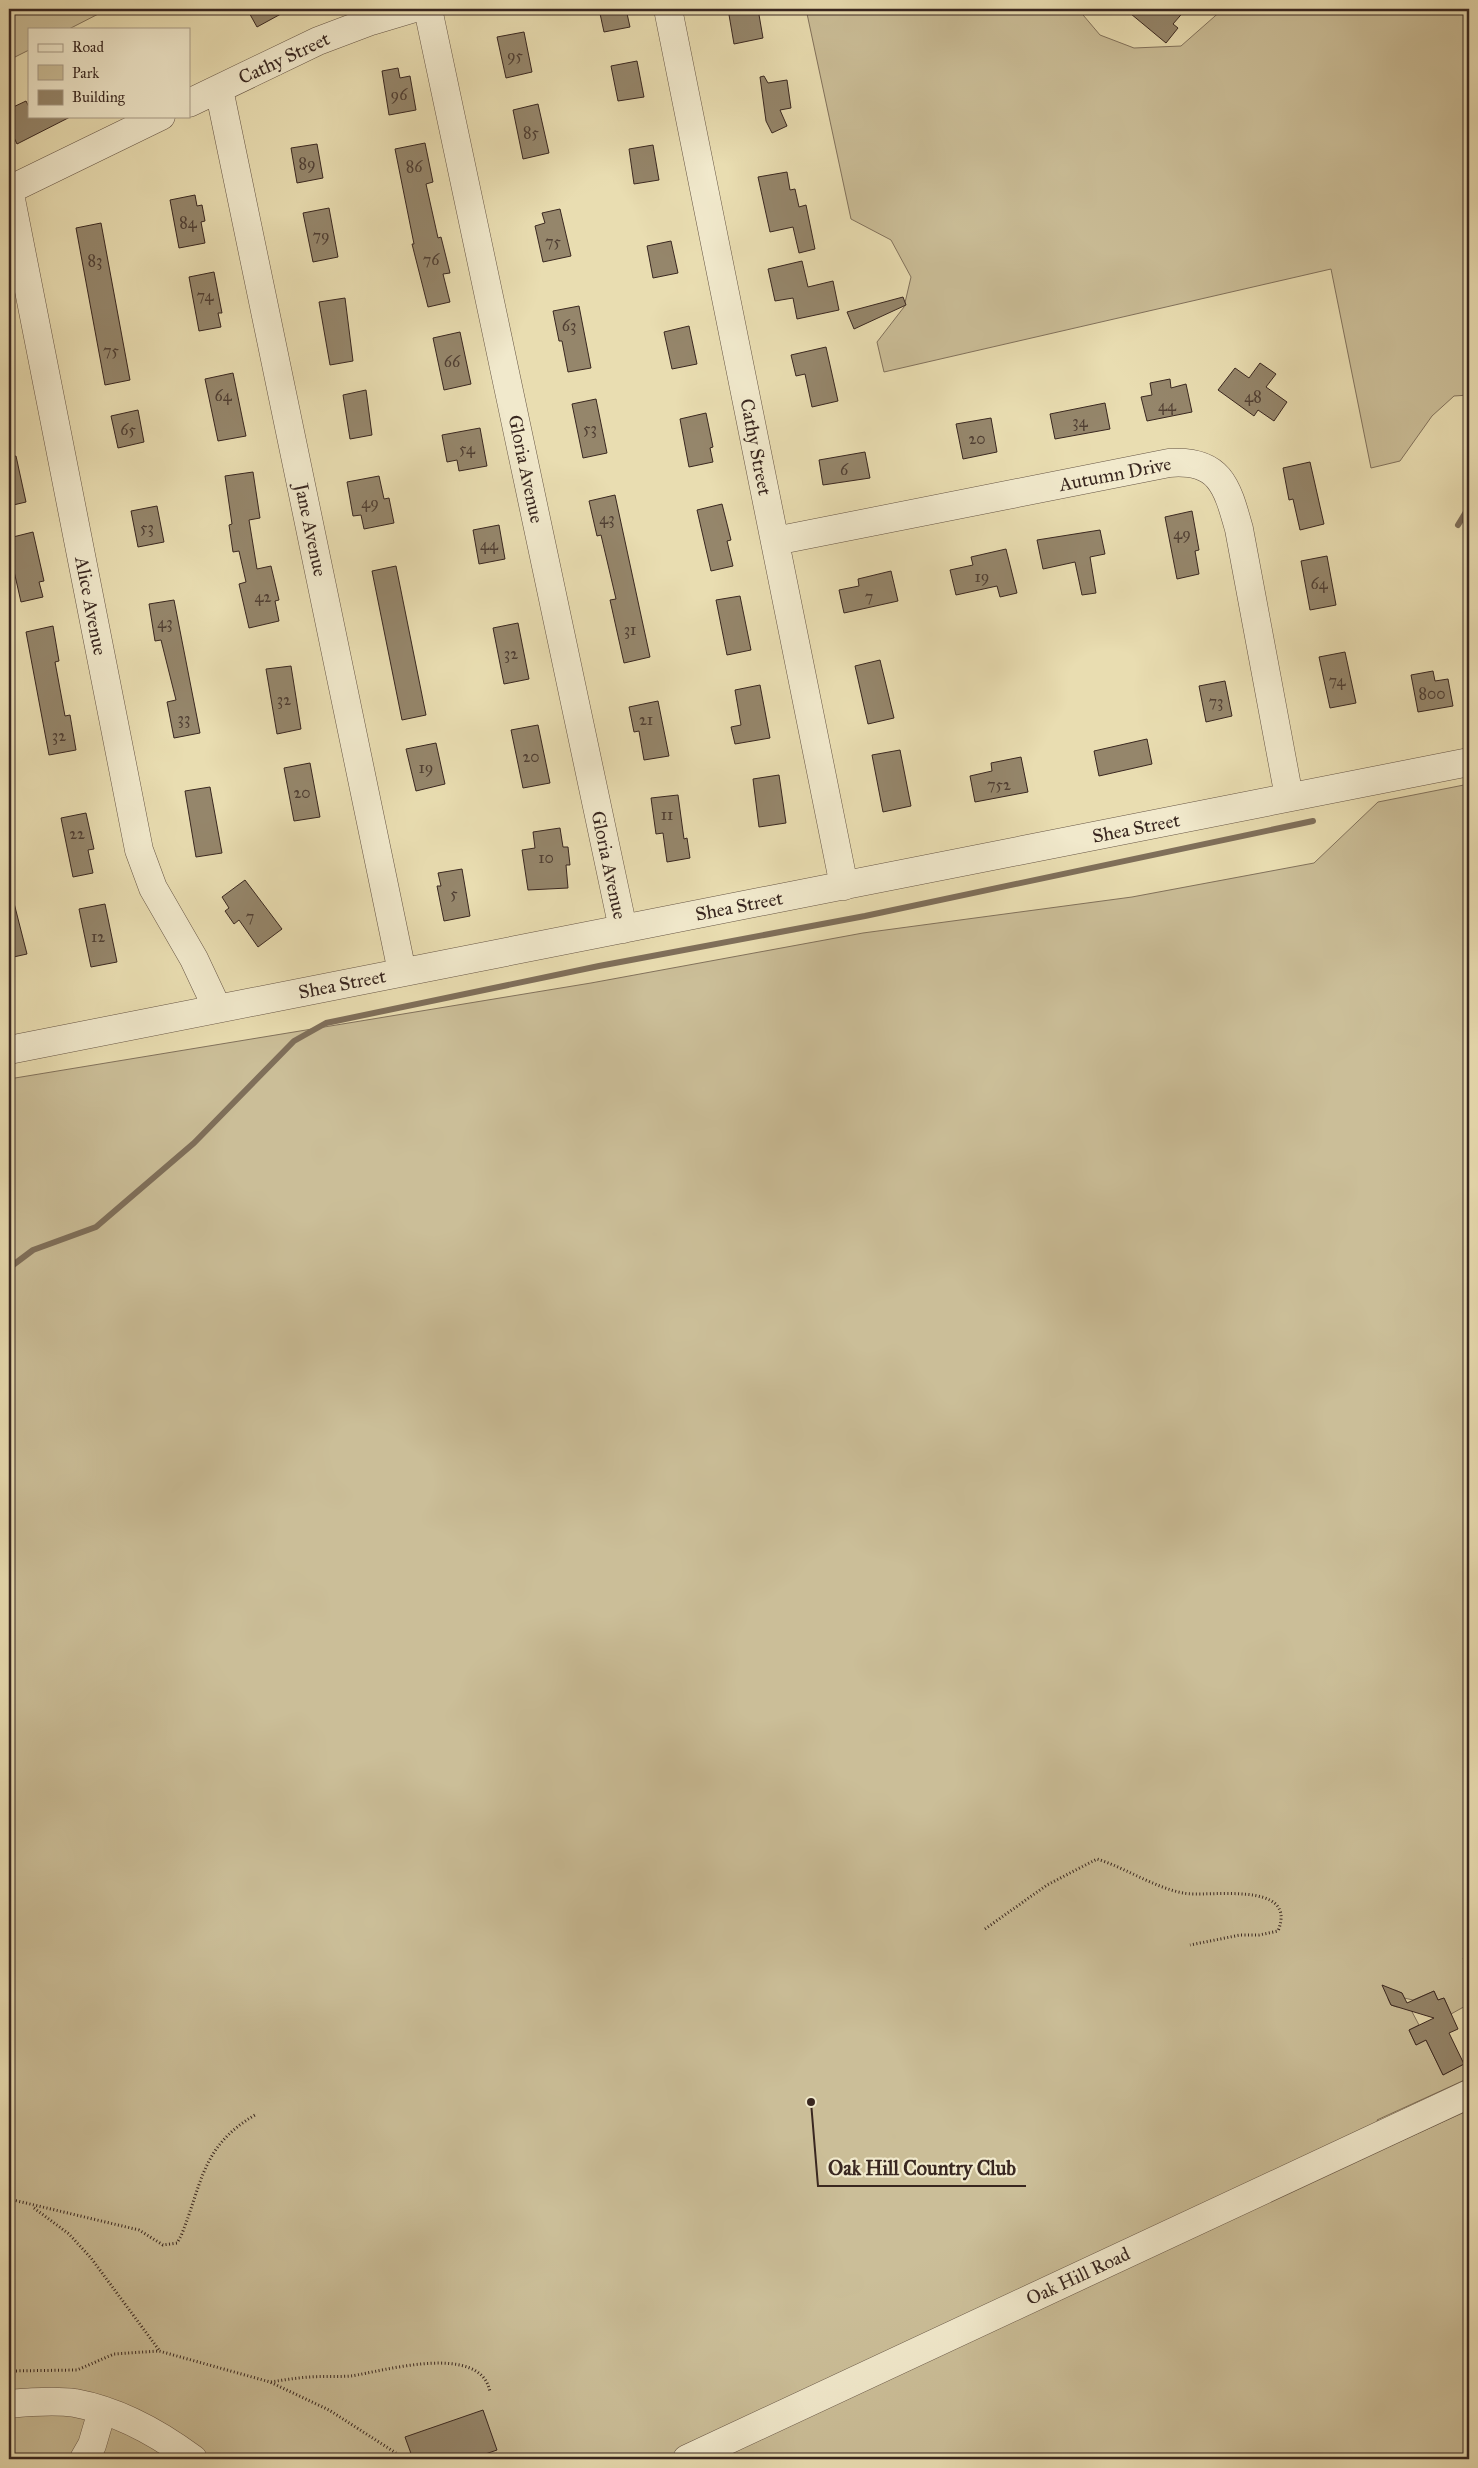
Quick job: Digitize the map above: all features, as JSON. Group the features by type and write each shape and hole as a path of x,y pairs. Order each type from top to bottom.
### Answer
{"street":[{"name":"Cathy Street","path":"190,103 318,41 371,21 411,9"},
{"name":"Gloria Avenue","path":"428,9 623,929"},
{"name":"Cathy Street","path":"668,9 844,886"},
{"name":"Jane Avenue","path":"219,89 402,972"},
{"path":"9,190 157,118"},
{"name":"Alice Avenue","path":"9,190 139,850 153,888 194,960 218,1008"},
{"name":"Autumn Drive","path":"775,541 1169,463 1196,463 1208,468 1225,489 1239,529 1289,797"},
{"name":"Shea Street","path":"9,1050 1469,762"},
{"name":"Oak Hill Road","path":"687,2459 1469,2094"},
{"path":"9,2404 74,2403 102,2411 134,2422 171,2443 193,2459"},
{"path":"84,2459 92,2446 102,2411"}],"path":[{"path":"985,1929 1047,1886 1097,1860 1117,1865 1183,1893 1246,1893 1265,1898 1279,1909 1282,1921 1278,1931 1260,1935 1240,1935 1190,1945"},
{"path":"9,2200 139,2230 163,2245 177,2243 188,2220 193,2199 208,2160 223,2140 255,2115"},
{"path":"31,2206 69,2234 91,2258 159,2351"},
{"path":"9,2371 77,2370 114,2354 159,2351 270,2382 329,2410 396,2453"},
{"path":"270,2382 310,2377 351,2376 391,2367 445,2363 470,2368 478,2373 488,2381 490,2392"}],"green space":[{"path":"9,9 108,9 71,28 28,28 28,50 9,60"},
{"path":"806,9 1078,9 1100,35 1134,48 1181,46 1223,9 1469,9 1469,395 1454,396 1432,416 1400,461 1371,468 1331,269 884,372 877,342 904,307 911,277 891,240 851,219"},
{"path":"1469,784 1469,1955 1463,1958 1469,1979 1469,2004 1451,2014 1444,1998 1438,2000 1434,1991 1413,2000 1404,1998 1402,1993 1395,1990 1389,1993 1388,1999 1391,2005 1397,2007 1404,2004 1409,2006 1419,2025 1409,2030 1416,2045 1426,2040 1443,2075 1464,2064 1469,2078 1377,2120 1390,2146 1469,2110 1469,2459 9,2459 9,1079 591,983 863,933 1132,897 1314,863 1378,802"}],"building":[{"path":"247,9 290,9 257,27"},
{"path":"599,9 626,9 630,27 604,32"},
{"path":"728,9 758,9 763,38 734,44"},
{"path":"1125,9 1186,9 1173,24 1178,28 1166,43"},
{"path":"524,32 532,72 506,78 497,37"},
{"path":"637,61 644,97 618,101 611,66"},
{"path":"398,68 400,78 410,76 416,110 389,115 382,71"},
{"path":"764,76 768,83 787,80 791,108 780,110 787,126 772,133 766,121 760,77"},
{"path":"26,101 28,105 28,118 68,118 17,144 9,127 9,109"},
{"path":"538,104 549,153 523,159 513,110"},
{"path":"425,143 433,182 426,184 438,238 441,237 450,273 443,274 450,302 428,307 412,244 414,244 395,149"},
{"path":"317,144 323,178 297,183 291,148"},
{"path":"653,145 659,180 634,184 629,149"},
{"path":"787,172 790,190 795,189 799,207 806,205 815,249 799,253 793,227 770,232 758,177"},
{"path":"195,195 197,206 202,205 205,221 201,222 205,243 179,248 170,200"},
{"path":"329,208 338,257 313,262 303,213"},
{"path":"560,209 571,256 543,262 535,226 545,223 542,213"},
{"path":"101,223 130,380 105,385 76,228"},
{"path":"671,241 678,273 653,278 647,246"},
{"path":"802,261 808,287 833,281 839,310 797,319 793,298 775,301 768,269"},
{"path":"214,272 222,313 218,313 221,327 199,331 189,277"},
{"path":"903,297 906,305 854,329 847,312"},
{"path":"345,298 353,361 330,365 319,302"},
{"path":"579,306 591,368 568,372 562,341 559,341 553,311"},
{"path":"689,326 697,364 672,369 664,332"},
{"path":"460,332 471,384 444,390 433,338"},
{"path":"826,347 838,401 812,407 805,374 796,376 791,355"},
{"path":"1260,363 1276,374 1266,387 1287,402 1274,421 1258,410 1254,416 1218,390 1235,368 1249,378"},
{"path":"233,373 246,436 218,441 205,379"},
{"path":"1170,379 1171,388 1186,384 1192,412 1147,421 1141,397 1152,395 1150,383"},
{"path":"366,390 372,435 350,439 343,395"},
{"path":"596,399 607,453 583,458 572,404"},
{"path":"1105,403 1110,429 1055,439 1050,414"},
{"path":"138,410 144,442 118,448 111,416"},
{"path":"706,413 713,447 710,448 713,462 689,467 680,419"},
{"path":"991,418 997,452 963,459 956,424"},
{"path":"480,428 487,466 459,471 457,460 447,462 442,435"},
{"path":"865,452 870,478 823,485 819,460"},
{"path":"16,456 26,502 9,506 9,457"},
{"path":"1310,462 1324,524 1300,530 1293,499 1289,500 1283,468"},
{"path":"253,472 260,518 249,520 257,569 271,566 279,600 275,601 279,621 249,628 239,584 246,582 239,551 233,552 229,525 232,524 225,476"},
{"path":"379,476 384,499 389,498 394,523 364,529 361,515 353,516 347,482"},
{"path":"615,495 650,657 624,663 610,600 616,599 601,535 597,536 589,501"},
{"path":"722,504 731,540 727,541 733,566 711,571 697,510"},
{"path":"157,506 164,542 138,547 131,511"},
{"path":"1192,511 1199,550 1195,551 1199,574 1177,579 1165,517"},
{"path":"499,525 505,559 479,564 473,530"},
{"path":"1100,530 1105,554 1090,557 1096,593 1082,595 1075,562 1043,569 1037,540"},
{"path":"33,532 44,581 39,582 43,597 21,602 9,549 9,538"},
{"path":"1006,549 1017,593 1000,597 997,586 956,595 950,570 973,565 971,557"},
{"path":"1327,556 1336,605 1310,610 1301,561"},
{"path":"396,566 426,715 402,720 372,571"},
{"path":"891,571 898,601 844,613 839,590 859,586 858,579"},
{"path":"740,596 751,650 727,655 716,600"},
{"path":"174,600 200,733 174,738 167,702 176,700 161,640 155,641 149,604"},
{"path":"518,623 529,679 504,684 493,628"},
{"path":"53,626 59,661 55,662 65,716 70,715 76,750 49,755 26,632"},
{"path":"1345,652 1356,703 1330,708 1319,657"},
{"path":"880,660 894,718 868,724 855,666"},
{"path":"291,666 301,729 277,734 266,669"},
{"path":"1433,671 1435,681 1448,679 1453,706 1418,712 1411,675"},
{"path":"1225,681 1232,716 1206,722 1199,686"},
{"path":"760,685 770,738 735,744 731,727 741,725 735,690"},
{"path":"658,701 669,756 644,760 639,731 634,732 629,707"},
{"path":"538,725 550,783 523,788 511,730"},
{"path":"1147,739 1152,764 1099,776 1094,751"},
{"path":"436,743 445,784 416,791 406,749"},
{"path":"900,750 911,806 883,812 872,755"},
{"path":"1021,757 1028,792 975,802 970,776 992,771 991,763"},
{"path":"310,763 320,817 294,821 284,768"},
{"path":"779,775 786,823 759,827 753,779"},
{"path":"210,787 222,853 196,857 185,791"},
{"path":"678,795 684,839 687,838 690,858 667,862 663,833 656,834 651,798"},
{"path":"86,813 94,849 88,850 93,873 73,877 61,818"},
{"path":"560,828 563,847 568,847 570,865 566,865 568,888 528,890 522,850 535,848 533,832"},
{"path":"462,869 470,916 444,921 437,886 441,886 438,873"},
{"path":"245,880 282,929 258,947 239,920 234,924 225,911 229,908 222,897"},
{"path":"9,903 14,903 27,954 9,958"},
{"path":"105,904 117,962 91,967 79,909"},
{"path":"1382,1985 1402,1993 1407,2003 1434,1991 1438,2000 1444,1998 1458,2029 1449,2033 1464,2064 1443,2075 1426,2040 1416,2045 1409,2030 1434,2018 1391,2005"},
{"path":"483,2410 497,2450 471,2459 413,2459 405,2437"}],"waterway":[{"path":"1458,525 1469,507"},
{"path":"9,1268 33,1250 96,1227 194,1143 294,1041 326,1023 599,966 865,916 1313,821"}],"place":[{"name":"Oak Hill Country Club","path":"811,2102"}]}
